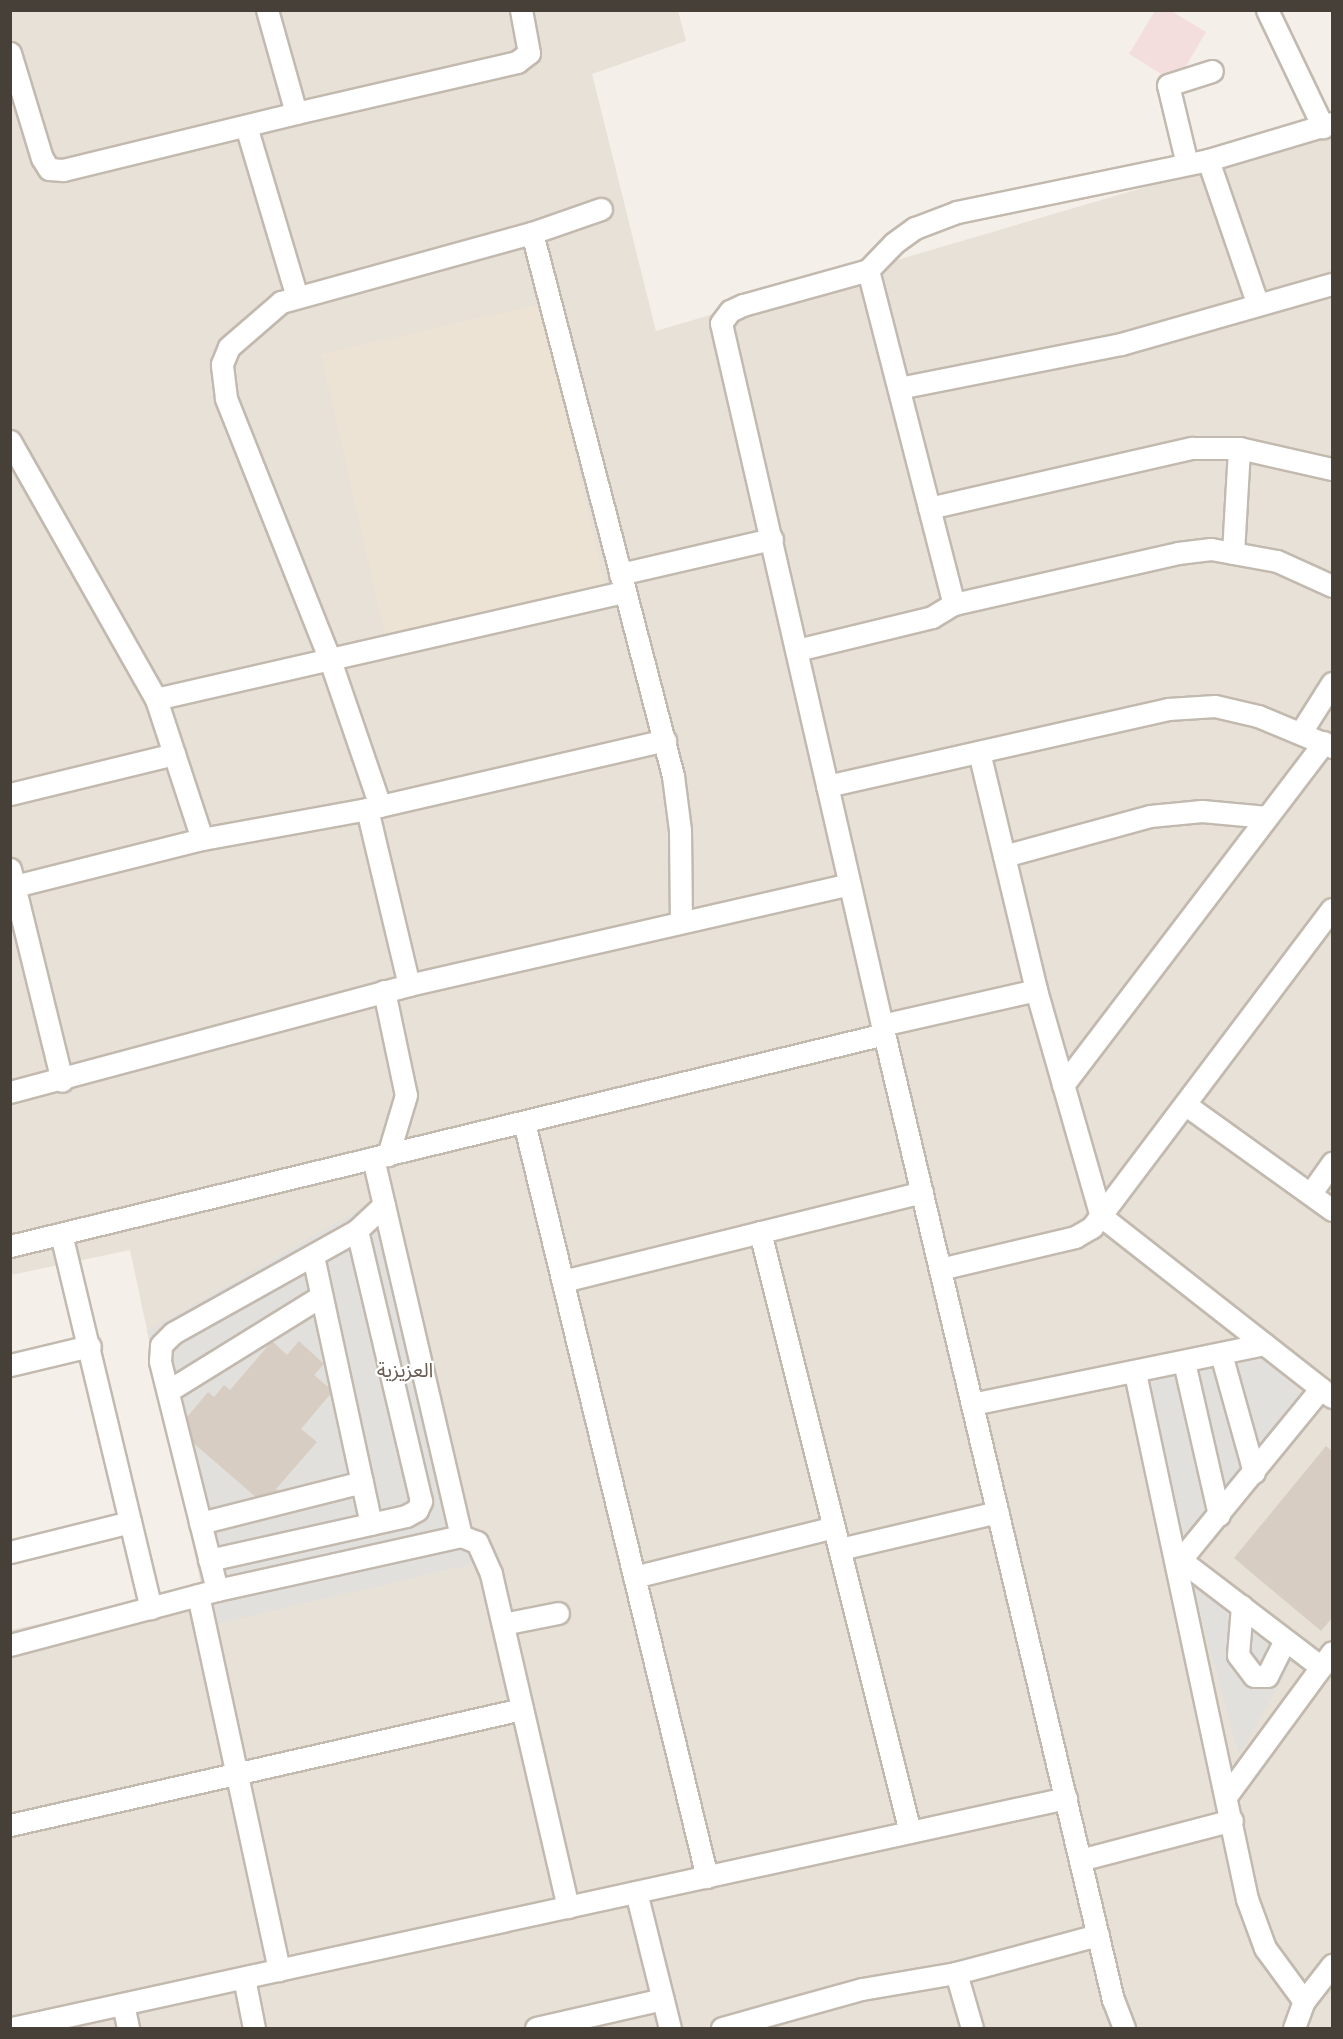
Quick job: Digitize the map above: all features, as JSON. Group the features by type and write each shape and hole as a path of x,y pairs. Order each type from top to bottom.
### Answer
{"street":[{"path":"267,10 296,112"},
{"path":"10,53 42,158 49,169 63,170 296,112 517,62 529,53 521,10"},
{"path":"1124,2028 1098,1935 883,1030 721,322 730,311 743,305 868,270 915,228 957,212 1208,160 1328,125 1267,10"},
{"path":"1187,164 1168,85 1212,71"},
{"path":"246,126 297,297"},
{"path":"1208,160 1258,305"},
{"path":"409,985 374,807 330,660 222,382 222,364 229,346 267,311 297,297 532,233 601,209"},
{"path":"532,233 665,740 679,806 681,921"},
{"path":"868,270 954,604"},
{"path":"898,388 1121,344 1332,284"},
{"path":"10,441 156,699 202,839"},
{"path":"929,508 1192,448 1239,448 1332,469"},
{"path":"1233,553 1239,448"},
{"path":"156,699 330,660 622,583 772,539"},
{"path":"797,650 932,617 954,604 1178,553 1211,549 1277,561 1332,586"},
{"path":"1301,732 1329,697"},
{"path":"827,786 1177,708 1215,706 1258,716 1328,744 1267,817 1063,1085"},
{"path":"62,1081 13,877 374,807 665,740"},
{"path":"979,752 1036,990 1101,1216 1327,1393 1254,1472 1179,1563"},
{"path":"10,794 174,754"},
{"path":"1004,856 1150,816 1202,811 1267,817"},
{"path":"10,1092 62,1081 409,985 849,884"},
{"path":"940,1269 1075,1237 1101,1216 1330,916"},
{"path":"10,1246 524,1122 1036,990"},
{"path":"384,992 406,1095 380,1156 384,1205 461,1536"},
{"path":"1185,1105 1332,1210"},
{"path":"524,1122 707,1877"},
{"path":"1311,1193 1332,1163"},
{"path":"563,1281 922,1192"},
{"path":"279,1971 234,1774 207,1593 209,1560 160,1361 161,1345 173,1333 357,1230 384,1205"},
{"path":"209,1560 406,1516 417,1510 421,1501 357,1230"},
{"path":"760,1232 910,1832"},
{"path":"61,1233 90,1346 151,1608"},
{"path":"313,1256 371,1524"},
{"path":"168,1390 321,1296"},
{"path":"972,1404 1135,1373 1264,1344"},
{"path":"10,1365 90,1346"},
{"path":"1221,1354 1254,1472"},
{"path":"1184,1362 1219,1515"},
{"path":"394,1380 423,1373"},
{"path":"1135,1373 1179,1563 1254,1926 1265,1948 1304,2001"},
{"path":"200,1522 362,1482"},
{"path":"840,1549 998,1512"},
{"path":"10,1552 130,1522"},
{"path":"634,1577 834,1527"},
{"path":"329,1534 335,1564"},
{"path":"10,1645 207,1593 461,1536 477,1542 485,1555 503,1624 568,1907"},
{"path":"1179,1563 1242,1606 1285,1640 1327,1660 1227,1795"},
{"path":"1242,1606 1238,1655 1254,1676 1267,1676 1285,1640"},
{"path":"503,1624 558,1613"},
{"path":"10,1825 522,1709"},
{"path":"12,2028 1066,1798"},
{"path":"1080,1860 1232,1820"},
{"path":"636,1892 670,2028"},
{"path":"722,2028 862,1989 956,1973 1098,1935"},
{"path":"1294,2028 1304,2001 1332,1965"},
{"path":"956,1973 972,2028"},
{"path":"244,1978 254,2028"},
{"path":"536,2028 663,1999"},
{"path":"123,2004 128,2028"}],"shaded area":[{"path":"11,11 678,11 686,41 592,74 656,331 1332,132 1332,2028 11,2028 10,1630 202,1589 130,1250 11,1275"},
{"path":"1155,11 1171,11 1206,32 1176,83 1129,54"},
{"path":"541,304 606,590 386,639 321,354"},
{"path":"378,1199 473,1564 210,1625 147,1331"},
{"path":"1262,1356 1305,1397 1180,1542 1140,1379"},
{"path":"1190,1577 1298,1652 1239,1755"}],"building":[{"path":"272,1341 287,1355 299,1341 324,1364 314,1375 333,1391 301,1429 317,1442 276,1489 284,1496 272,1511 177,1429 208,1392 214,1397 224,1385 230,1390"},
{"path":"1326,1446 1332,1451 1332,1618 1321,1631 1234,1558"}],"district":[{"name":"العزيزية","path":"405,1370"}]}
